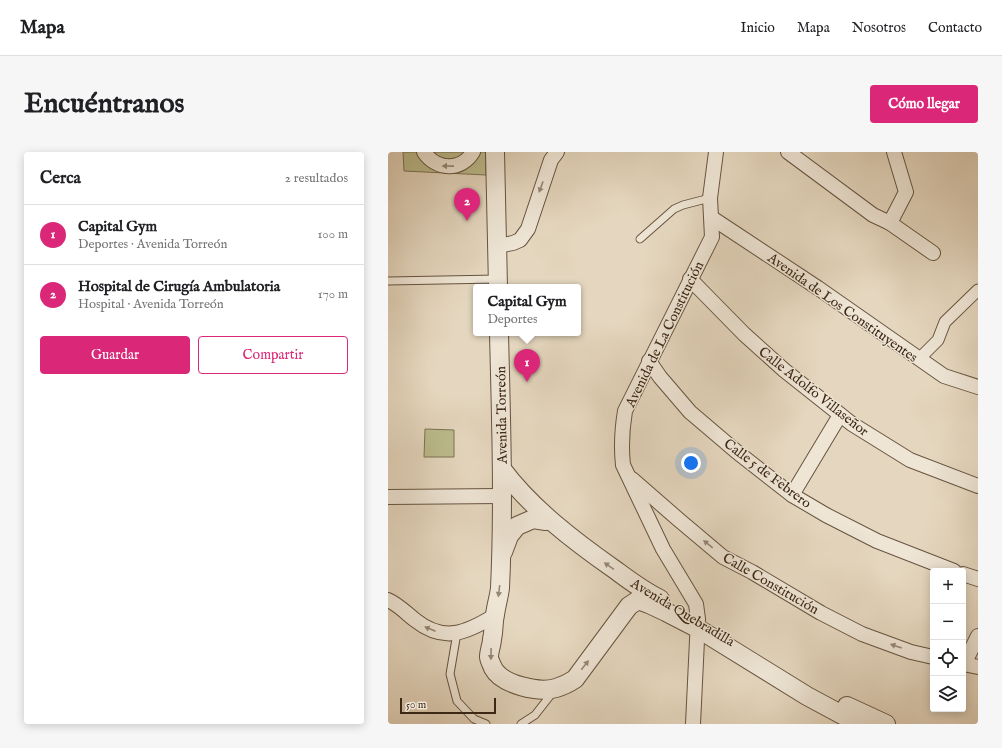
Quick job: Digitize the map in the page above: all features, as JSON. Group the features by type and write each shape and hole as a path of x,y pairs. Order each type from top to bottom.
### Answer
{"street":[{"path":"424,152 429,159 436,164 450,167 464,162 473,152"},
{"path":"496,152 498,283"},
{"path":"497,246 520,240 528,229 540,190 552,160 557,152"},
{"name":"Avenida de La Constitución","path":"697,624 696,604 663,549 623,465 622,429 625,411 712,237 710,198 716,152"},
{"path":"788,152 873,215 890,223 933,253"},
{"path":"890,223 906,192 894,152"},
{"name":"Avenida de Los Constituyentes","path":"712,218 818,288 944,376 978,387"},
{"name":"Calle Adolfo Villaseñor","path":"690,279 744,334 784,370 840,415 888,448 910,460 978,486"},
{"path":"919,359 938,340 945,322 978,290"},
{"name":"Avenida Torreón","path":"499,336 502,469 501,559"},
{"name":"Calle 5 de Febrero","path":"649,361 660,377 690,412 737,452 792,495 826,515 877,541 946,568"},
{"path":"792,495 840,415"},
{"name":"Avenida Quebradilla","path":"502,469 525,497 568,535 642,590 807,696 859,724"},
{"name":"Calle Constitución","path":"628,476 723,557 752,572 821,613 862,634 911,652 930,656"},
{"path":"388,497 501,496 513,499 568,535"},
{"path":"546,521 534,518 517,526 509,536 501,559 499,591 489,657 493,668 499,676 507,682 545,690 555,689"},
{"path":"966,575 978,579"},
{"path":"388,600 394,603 424,627 436,632 447,634 468,630 494,616"},
{"name":"Avenida Quebradilla","path":"555,689 566,685 575,679 629,606 638,600 697,624 837,702 886,724"},
{"path":"693,724 697,624"},
{"path":"966,658 978,636"},
{"path":"966,665 978,667"}],"lane":[{"path":"640,240 674,209 710,198"},
{"path":"388,281 498,283"},
{"path":"457,633 450,674 457,701 474,719 486,724"},
{"path":"521,724 535,715 555,689"}],"green space":[{"path":"403,152 486,152 486,175 404,171"},
{"path":"425,429 454,430 454,457 424,457"}],"place":[{"name":"Hospital de Cirugía Ambulatoria","path":"467,221"},
{"name":"Capital Gym","path":"527,382"}]}
